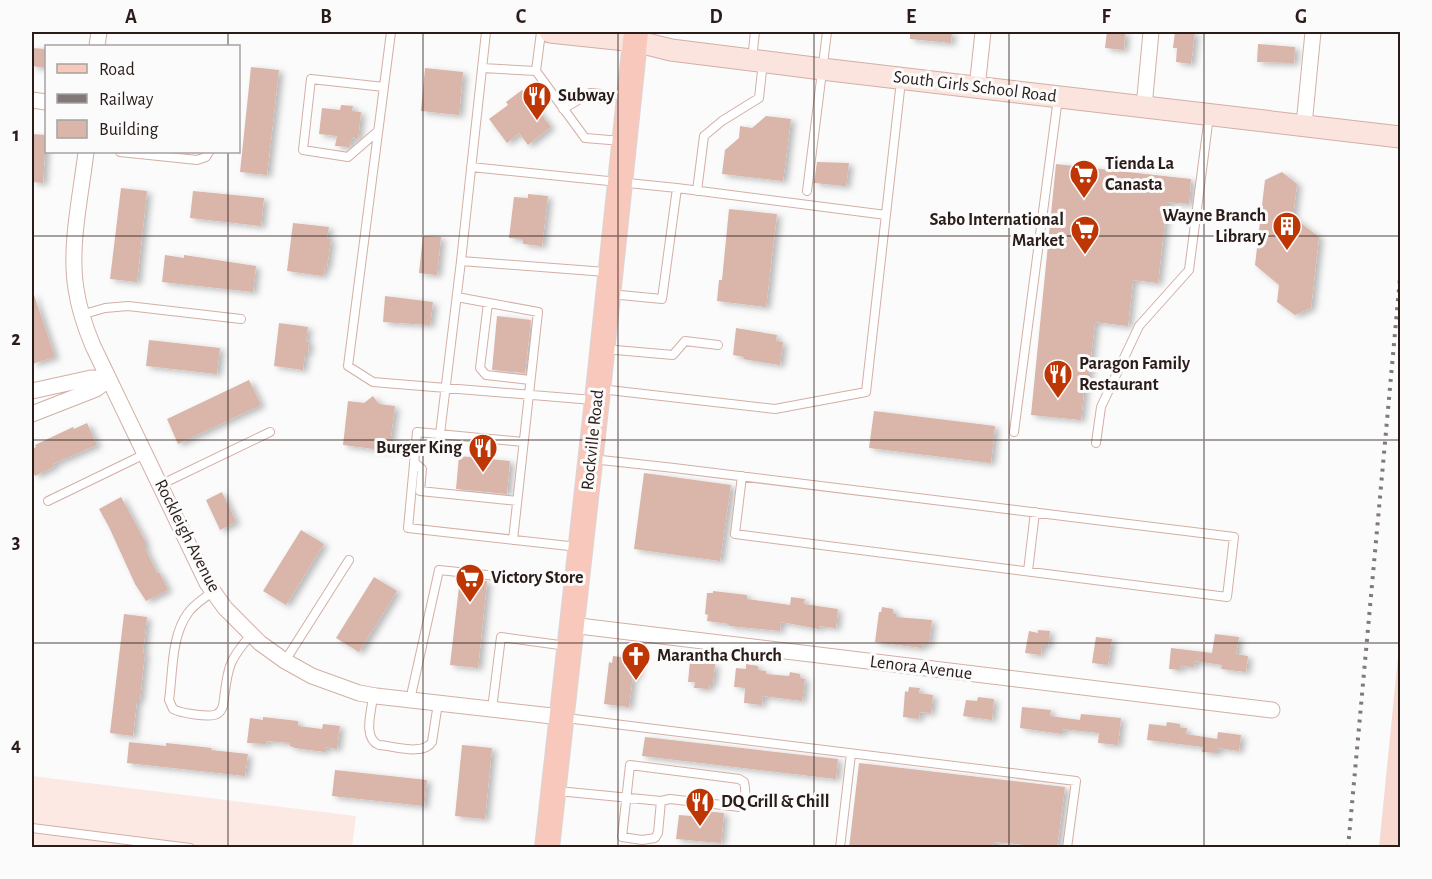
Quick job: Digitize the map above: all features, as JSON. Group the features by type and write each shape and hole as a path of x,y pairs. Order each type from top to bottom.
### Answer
{"main road":[{"name":"South Girls School Road","path":"550,32 635,37 671,50 1401,137"},
{"name":"Rockville Road","path":"547,848 603,349 635,37"}],"street":[{"path":"977,88 983,32"},
{"path":"1144,107 1151,32"},
{"path":"1304,124 1313,32"},
{"name":"Rockleigh Avenue","path":"86,153 74,258 75,288 81,315 93,346 198,566 225,608 251,635 285,661 323,681 373,696 561,717"},
{"path":"32,391 91,378 109,379"},
{"path":"32,414 96,389 109,379"},
{"name":"Lenora Avenue","path":"570,636 1272,711"}],"lane":[{"path":"391,32 348,366 373,382 446,389 529,394 598,394 775,410 866,392 901,78"},
{"path":"440,434 486,32"},
{"path":"541,32 536,71 585,138 624,141"},
{"path":"697,191 704,136 722,121 759,99 755,32"},
{"path":"807,191 827,32"},
{"path":"482,68 536,71"},
{"path":"378,131 348,157 303,150 311,79 384,87"},
{"path":"563,109 590,93 629,96"},
{"path":"1014,432 1058,97"},
{"path":"1096,443 1101,407 1139,326 1189,270 1210,114"},
{"path":"130,153 197,160 206,157 208,153"},
{"path":"471,167 677,188 886,215"},
{"path":"461,261 609,283 662,299 677,188"},
{"path":"457,297 538,312 513,540"},
{"path":"488,303 480,368 486,375 530,380"},
{"path":"81,315 119,306 241,319"},
{"path":"603,349 672,355 685,341 718,345"},
{"path":"160,485 270,432"},
{"path":"523,442 417,432 408,528 580,547"},
{"path":"48,501 145,454"},
{"path":"591,459 742,476 1234,537 1227,597 735,534 742,476"},
{"path":"414,462 422,469 420,491 517,501"},
{"path":"1028,571 1035,512"},
{"path":"285,661 349,560"},
{"path":"410,700 439,570 507,577"},
{"path":"213,591 191,609 178,632 169,700 173,709 179,713 209,715 214,715 221,710 230,662 251,635"},
{"path":"492,709 501,637 570,636"},
{"path":"373,696 369,735 372,741 379,745 423,750 432,742 438,703"},
{"path":"561,717 1076,782 1067,848"},
{"path":"840,848 851,753"},
{"path":"553,791 625,797 662,801 670,800 740,807 745,798 745,785 739,779 630,765 625,797 622,837 642,840 651,839 658,833 662,801"},
{"path":"32,828 190,848"}],"shaded area":[{"path":"1400,637 1400,847 1379,847"},
{"path":"32,776 356,816 352,847 32,848"}],"building":[{"path":"910,32 952,32 951,43 910,39"},
{"path":"1107,32 1125,32 1124,50 1105,48"},
{"path":"1175,32 1195,32 1191,64 1176,62 1177,48 1173,48"},
{"path":"1258,44 1295,47 1294,63 1257,62"},
{"path":"32,48 45,49 45,68 32,66"},
{"path":"251,67 279,70 267,175 240,172"},
{"path":"425,68 463,72 459,115 421,111"},
{"path":"522,90 551,127 528,145 519,133 507,143 489,119 508,105 506,102"},
{"path":"341,105 353,106 352,111 361,112 358,139 351,138 350,147 335,146 337,136 319,134 322,108 340,110"},
{"path":"766,116 791,119 783,181 722,174 725,150 739,138 740,126 752,128"},
{"path":"32,134 45,135 43,183 32,182"},
{"path":"817,162 849,163 846,186 814,183"},
{"path":"1056,164 1191,179 1189,204 1167,202 1158,283 1133,280 1128,326 1095,322 1081,420 1031,415"},
{"name":"Wayne Branch Library","path":"1282,172 1297,184 1293,217 1319,237 1311,308 1295,315 1277,302 1279,285 1255,265 1265,180"},
{"path":"121,188 147,191 137,282 110,279"},
{"path":"193,191 264,198 261,226 190,218"},
{"path":"528,194 548,196 542,246 523,244 523,239 509,238 514,197 528,198"},
{"path":"729,209 777,214 766,307 717,301 719,280 722,280"},
{"path":"293,223 329,227 327,238 331,239 327,267 325,267 323,276 287,271"},
{"path":"423,236 441,237 437,275 419,273"},
{"path":"165,255 184,258 184,255 256,266 253,292 162,282"},
{"path":"32,295 34,295 55,357 32,364"},
{"path":"385,296 433,302 430,325 383,322"},
{"path":"497,316 531,320 525,373 492,370"},
{"path":"279,323 308,327 306,341 309,342 308,353 305,353 303,370 274,366"},
{"path":"736,328 777,335 776,341 783,342 780,365 743,359 744,357 733,355"},
{"path":"149,340 220,348 217,374 146,366"},
{"path":"249,380 261,405 178,444 167,419"},
{"path":"373,396 379,404 395,406 389,451 343,445 348,401 364,403"},
{"path":"874,411 995,426 991,463 869,448"},
{"path":"87,423 97,445 53,464 55,466 35,476 32,469 32,449 36,447 35,445"},
{"path":"459,456 510,461 507,494 456,489"},
{"path":"644,473 731,485 720,561 634,549"},
{"path":"222,492 236,522 220,530 206,500"},
{"path":"121,497 145,541 145,548 157,573 159,572 168,590 146,601 135,584 99,509"},
{"path":"301,530 324,544 286,605 263,591"},
{"path":"374,577 397,591 359,652 336,638"},
{"name":"Victory Store","path":"460,578 487,581 478,668 450,665"},
{"path":"713,591 747,595 747,599 790,605 791,597 805,599 804,604 838,609 836,628 819,626 819,629 781,622 780,631 729,626 729,624 707,621 708,615 705,614 707,593 713,593"},
{"path":"882,607 893,609 896,617 932,620 929,644 923,643 922,648 875,642 879,612"},
{"path":"124,614 147,617 140,700 137,700 133,736 110,733"},
{"path":"1038,630 1050,631 1048,646 1042,646 1041,655 1025,653 1029,631 1038,633"},
{"path":"1215,634 1239,637 1236,654 1248,656 1246,672 1221,669 1222,665 1195,661 1194,667 1181,666 1180,670 1169,669 1171,648 1212,653"},
{"path":"1096,637 1112,639 1108,665 1092,663"},
{"path":"613,656 635,659 634,661 639,662 637,676 633,676 629,707 604,704 609,662 612,663"},
{"path":"690,661 715,664 713,683 710,683 709,689 694,688 695,682 688,682"},
{"path":"746,664 758,666 758,670 766,671 766,674 789,676 790,672 800,674 800,678 805,679 802,701 763,696 762,705 744,703 745,688 734,687 736,668 746,669"},
{"path":"909,687 920,688 919,693 933,695 931,713 920,712 919,719 903,717 905,691 908,692"},
{"path":"978,697 994,699 992,720 963,716 966,700 977,701"},
{"path":"1022,707 1051,710 1050,716 1080,720 1081,714 1121,718 1118,745 1098,743 1099,733 1062,729 1062,734 1020,728"},
{"path":"263,717 298,721 298,726 322,729 323,724 340,726 337,749 325,747 325,752 295,748 290,746 290,743 267,741 266,744 247,743 250,718 263,720"},
{"path":"1167,722 1180,724 1180,728 1187,728 1186,734 1217,739 1218,732 1241,735 1239,751 1218,748 1218,753 1202,752 1203,747 1147,740 1149,724 1166,726"},
{"path":"645,737 838,759 836,779 642,756"},
{"path":"129,742 166,746 166,743 248,754 245,776 127,763"},
{"path":"462,745 492,748 485,819 455,816"},
{"path":"859,763 1065,787 1057,848 994,842 993,848 849,848"},
{"path":"335,770 427,780 424,806 332,796"},
{"name":"DQ Grill & Chill","path":"702,811 724,813 721,843 676,839 679,815 701,817"}],"railway":[{"path":"1348,848 1400,278"}],"place":[{"name":"Subway","path":"537,122"},
{"name":"Tienda La Canasta","path":"1084,200"},
{"name":"Wayne Branch Library","path":"1287,252"},
{"name":"Sabo International Market","path":"1085,256"},
{"name":"Paragon Family Restaurant","path":"1058,400"},
{"name":"Burger King","path":"483,474"},
{"name":"Victory Store","path":"470,604"},
{"name":"Marantha Church","path":"636,682"},
{"name":"DQ Grill & Chill","path":"700,828"}]}
